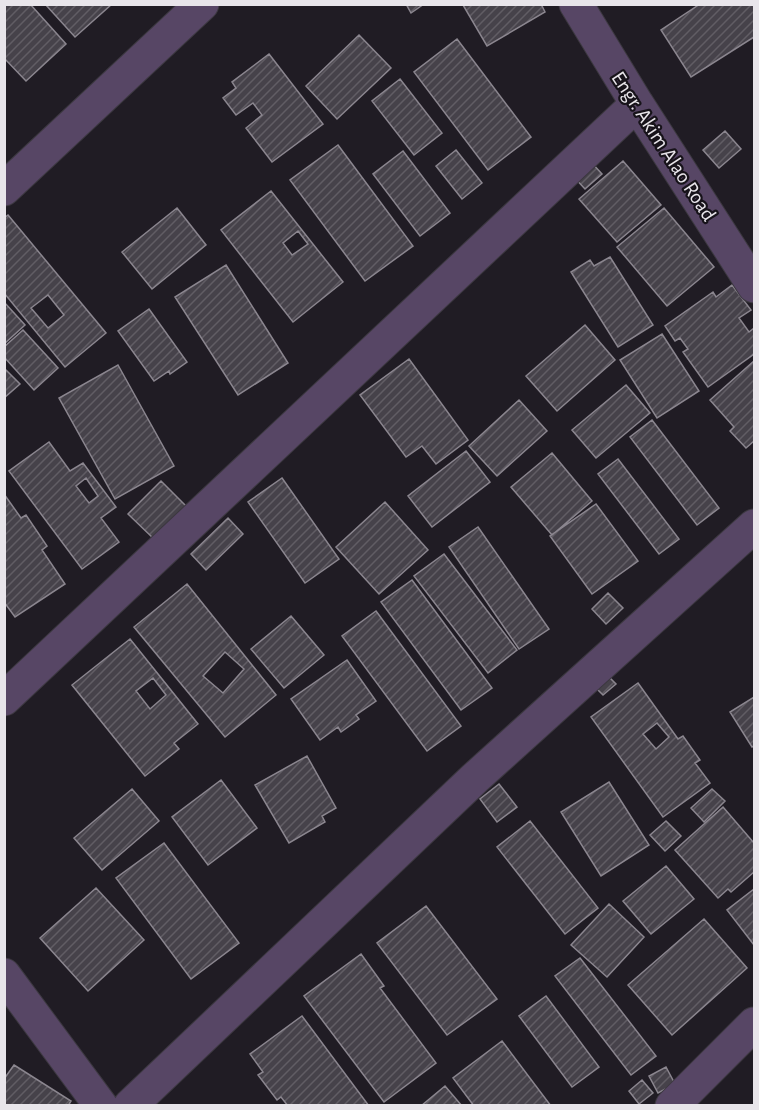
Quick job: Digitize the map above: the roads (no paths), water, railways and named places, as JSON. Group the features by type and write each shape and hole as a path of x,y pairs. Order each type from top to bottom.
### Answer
{"street":[{"path":"4,189 202,4"},
{"name":"Engr. Akim Alao Road","path":"576,4 754,286"},
{"path":"4,699 637,104"},
{"path":"130,1106 475,778 754,526"},
{"path":"10,998 101,1106"},
{"path":"672,1106 754,1024"}]}
